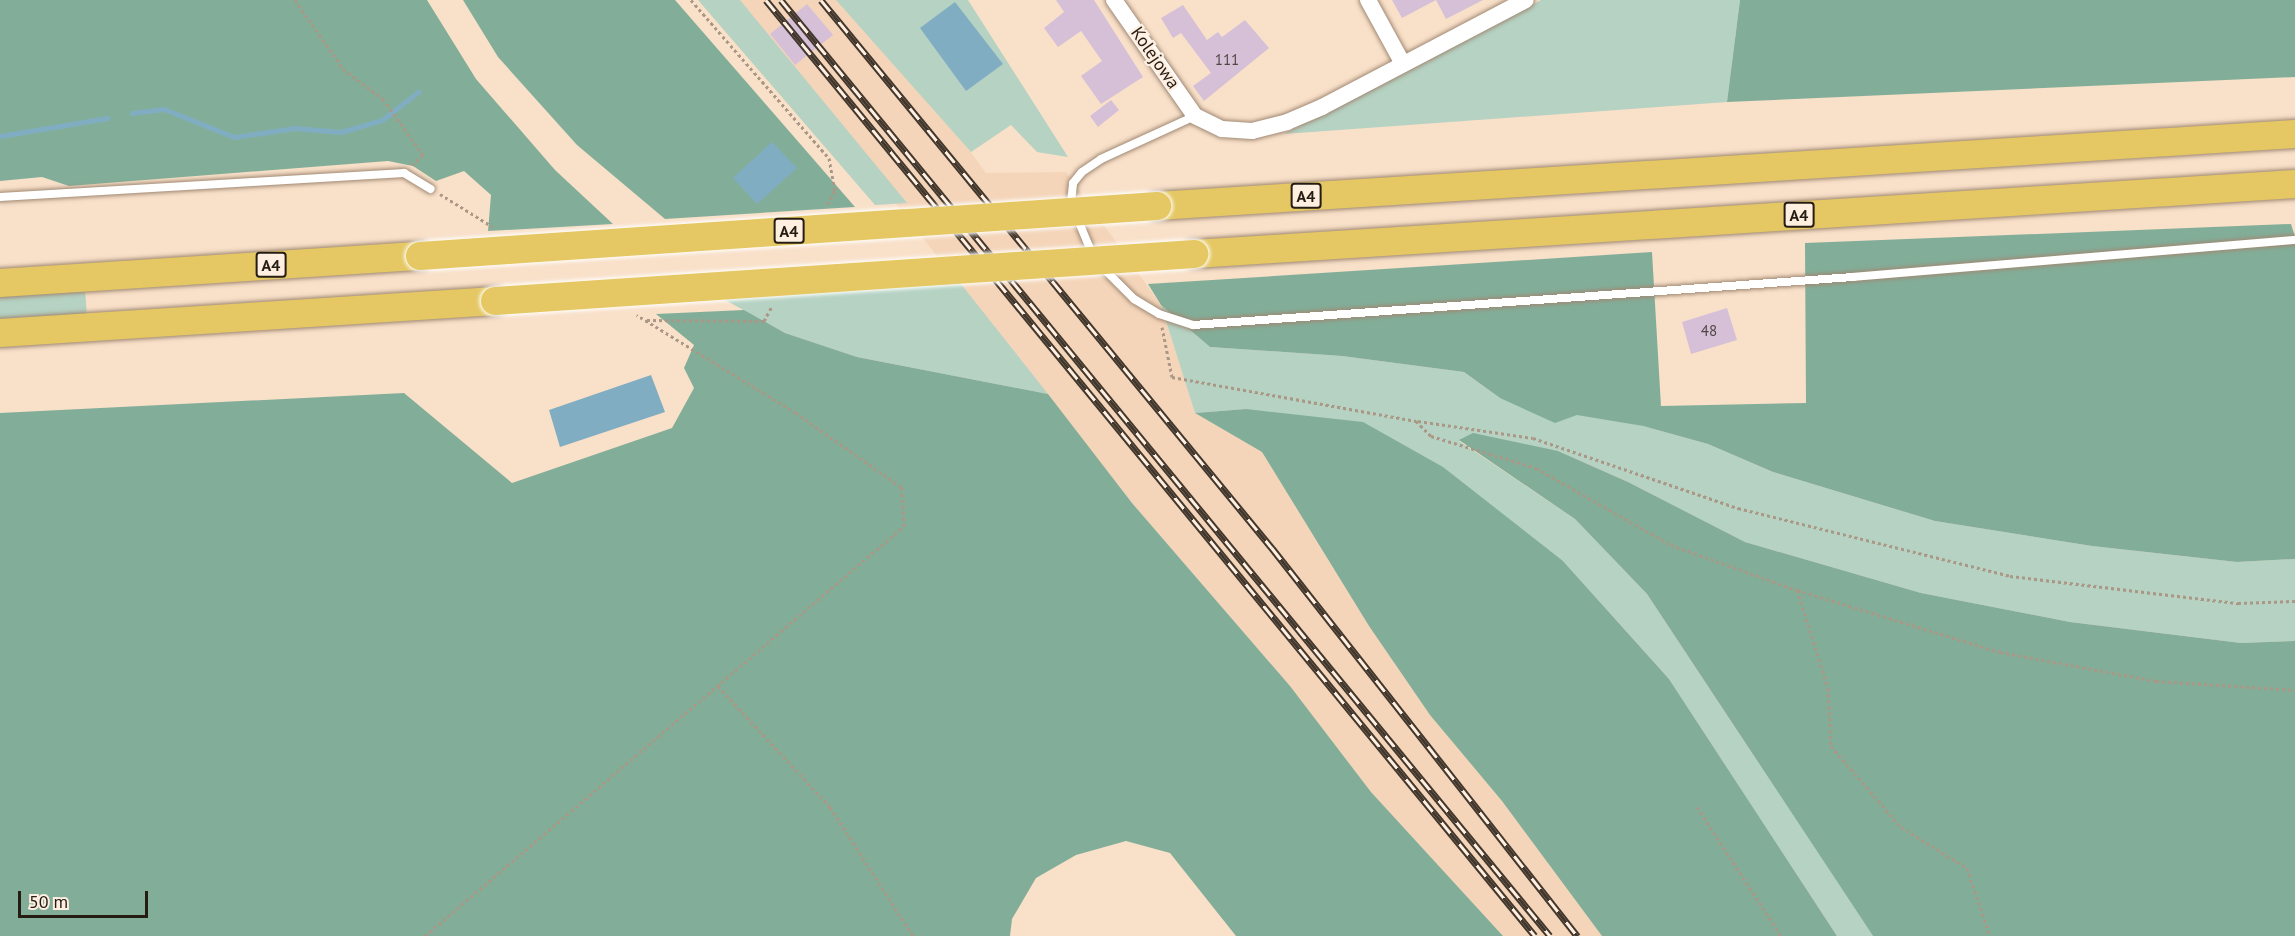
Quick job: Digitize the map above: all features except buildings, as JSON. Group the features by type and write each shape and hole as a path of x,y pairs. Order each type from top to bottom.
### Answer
{"highway":[{"name":"A4","path":"0,283 1157,206 2295,134"},
{"name":"A4","path":"0,333 2295,184"}],"street":[{"name":"Kolejowa","path":"1114,0 1195,116"},
{"path":"1368,0 1403,64"},
{"path":"1195,116 1222,129 1252,131 1269,127 1322,107 1526,0"}],"lane":[{"path":"1195,116 1101,159 1082,172 1073,183 1071,203 1088,251 1114,282 1159,314 1193,325 2295,240"},
{"path":"0,197 404,173 431,189"}],"path":[{"path":"295,0 343,69 383,99 423,155 404,173"},
{"path":"691,0 829,158 835,191"},
{"path":"1159,314 1172,377 1416,421 1533,438 1738,508 2010,576 2238,603 2295,601"},
{"path":"425,936 904,526 901,487 796,413 645,320"},
{"path":"1416,421 1431,436 1536,468 1671,545 1797,590 2000,652 2156,681 2295,690"},
{"path":"1797,590 1828,688 1831,746 1901,827 1967,868 1990,936"},
{"path":"718,686 830,807 913,936"},
{"path":"1697,807 1781,936"}],"shaded area":[{"path":"735,0 850,0 924,89 986,173 1066,172 1161,305 1195,413 1262,452 1369,626 1430,715 1502,801 1602,936 1503,936 1371,792 1290,686 1132,503"}],"green space":[{"path":"0,0 427,0 476,79 555,170 613,224 488,231 491,195 464,171 436,181 413,166 388,161 69,186 42,177 0,181"},
{"path":"463,0 675,0 855,207 665,219 577,145 498,57"},
{"path":"698,0 740,0 907,203 875,205"},
{"path":"836,0 968,0 1068,157 1037,152 1011,125 971,152"},
{"path":"1541,0 1740,0 1727,102 1284,134"},
{"path":"1740,0 2295,0 2295,77 1727,102"},
{"path":"2291,224 2295,237 2295,559 2237,562 2092,546 1935,521 1773,472 1708,444 1643,426 1577,415 1555,423 1500,398 1464,372 1342,356 1210,347 1161,305 1148,284 1652,252 1661,406 1806,403 1805,243"},
{"path":"957,279 1048,394 857,357 785,333 718,296"},
{"path":"85,289 87,317 0,322 0,295"},
{"path":"1161,305 1210,347 1342,356 1464,372 1500,398 1643,426 1708,444 1773,472 1935,521 2092,546 2237,562 2295,559 2295,641 2241,643 2070,622 1921,593 1745,542 1628,482 1558,451 1459,441 1575,519 1647,594 1873,936 1837,936 1669,679 1563,561 1246,409 1195,413"},
{"path":"744,310 785,333 857,357 1048,394 1132,503 1290,686 1371,792 1503,936 1236,936 1170,853 1126,841 1076,855 1036,878 1012,919 1010,936 0,936 0,413 404,393 512,483 672,428 694,388 684,368 694,345 656,314"},
{"path":"1246,409 1363,422 1443,467 1563,561 1669,679 1837,936 1602,936 1502,801 1430,715 1369,626 1262,452 1195,413"},
{"path":"1473,433 1558,451 1628,482 1745,542 1921,593 2070,622 2241,643 2295,641 2295,936 1873,936 1647,594 1575,519 1459,440"}],"water":[{"path":"955,2 1003,64 966,91 920,28"},
{"path":"772,142 797,168 757,204 733,178"},
{"path":"651,375 665,412 560,447 549,410"}],"waterway":[{"path":"132,113 164,109 234,137 295,128 341,132 382,120 418,92"},
{"path":"0,136 107,118"}],"railway":[{"path":"766,0 1535,936"},
{"path":"781,0 1550,936"},
{"path":"821,0 1272,548 1577,936"}]}
